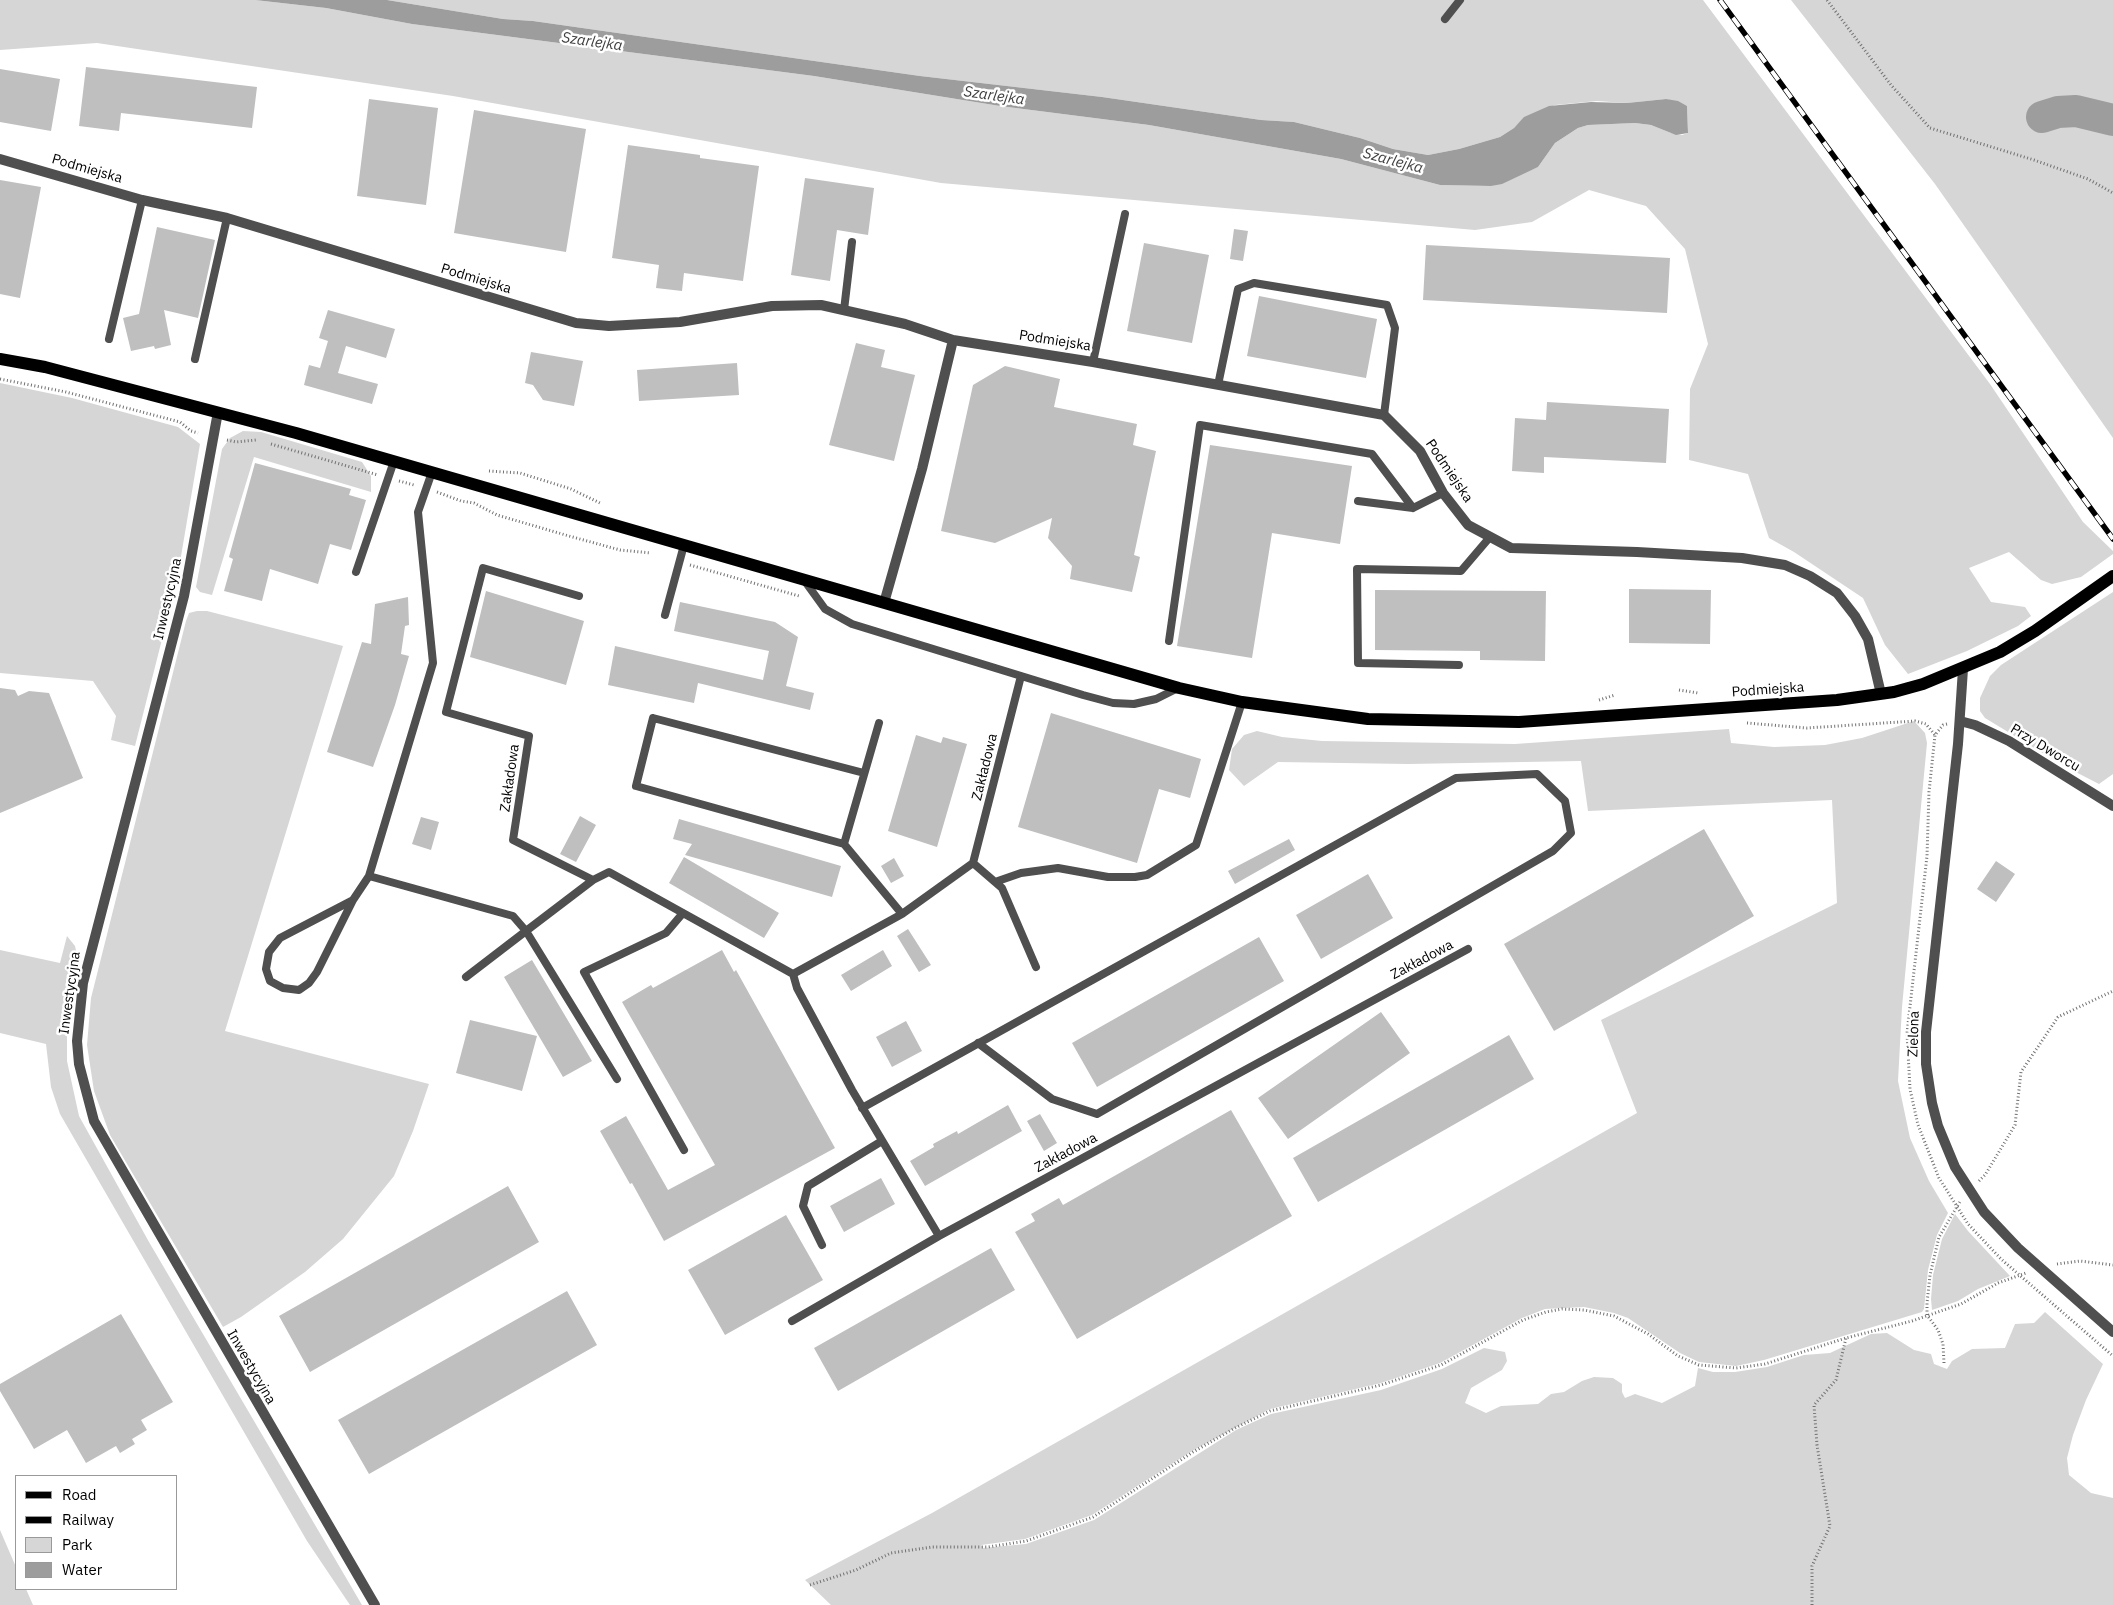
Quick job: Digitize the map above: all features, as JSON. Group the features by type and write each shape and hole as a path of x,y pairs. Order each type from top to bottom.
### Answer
{"main road":[{"name":"Podmiejska","path":"0,359 45,367 218,412 394,461 1179,688 1242,702 1368,719 1520,722 1837,700 1881,694 1923,684 2000,652 2035,631 2113,576"}],"street":[{"name":"Podmiejska","path":"0,159 142,200 226,218 576,323 609,326 680,322 772,306 821,305 905,324 952,340 1093,362 1384,415 1420,451 1443,493 1468,525 1511,548 1742,558 1785,565 1810,576 1837,593 1855,616 1868,638 1881,694"},
{"path":"884,603 922,469 952,340"},
{"name":"Inwestycyjna","path":"218,412 184,596 83,983 77,1041 79,1064 94,1121 375,1605"},
{"name":"Zielona","path":"1963,669 1960,721 1926,1032 1926,1064 1938,1126 1955,1167 1968,1190 1996,1226 2036,1265 2113,1332"},
{"name":"Przy Dworcu","path":"1960,721 1975,725 2009,741 2113,806"}],"lane":[{"path":"1445,19 1460,0"},
{"path":"109,340 142,200"},
{"path":"1093,362 1125,214"},
{"path":"195,359 226,218"},
{"path":"844,310 852,242"},
{"path":"1218,385 1238,288 1254,283 1387,306 1395,328 1384,415"},
{"path":"1169,642 1200,425 1372,454 1413,508"},
{"path":"356,572 394,461"},
{"path":"353,900 280,938 269,952 266,969 270,981 283,988 299,990 308,983 317,972 353,900 369,876 433,663 418,512 432,472"},
{"path":"1358,501 1413,508 1443,493"},
{"path":"1459,665 1358,663 1357,569 1461,571 1490,537"},
{"path":"666,615 684,545"},
{"name":"Zakładowa","path":"579,596 483,568 446,712 529,736 513,840 592,880"},
{"path":"804,580 818,601 835,616 876,633 1113,703 1134,704 1145,702 1179,688"},
{"name":"Zakładowa","path":"974,863 1021,676"},
{"path":"995,882 1020,873 1058,868 1108,877 1147,875 1196,846 1242,702"},
{"path":"864,773 653,718 636,786 844,844 902,914"},
{"path":"844,844 878,723"},
{"path":"862,1108 978,1043 1456,778 1537,774 1565,801 1572,833 1553,851 1097,1114 1052,1099 978,1043"},
{"path":"793,974 902,914 974,863 1002,888 1036,967"},
{"path":"466,978 592,880 609,872 793,974 797,988 862,1108 939,1236"},
{"path":"369,876 513,916 526,931 617,1078"},
{"path":"683,913 666,933 584,972 684,1150"},
{"name":"Zakładowa","path":"792,1321 939,1236 1468,949"},
{"path":"822,1245 802,1206 808,1186 882,1141"}],"path":[{"path":"1827,0 1892,85 1930,128 2034,160 2088,180 2113,193"},
{"path":"0,378 66,392 180,422 191,432 198,433"},
{"path":"227,440 236,442 256,440 427,489 461,501 474,502 497,515 569,536 620,550 655,553"},
{"path":"484,471 520,473 570,489 610,508"},
{"path":"679,562 818,601"},
{"path":"1744,723 1807,728 1915,721 1926,724 1935,735 1929,792 1927,856 1908,1014 1907,1051 1910,1089 1918,1125 1934,1168 1956,1207 1986,1244 2113,1356"},
{"path":"1944,1363 1938,1330 1927,1315 1930,1275 1939,1237 1968,1190 1985,1175 2014,1125 2021,1072 2058,1017 2113,991"},
{"path":"810,1586 856,1570 891,1552 932,1546 988,1547 1026,1541 1093,1517 1193,1452 1270,1411 1381,1385 1441,1365 1523,1320 1546,1312 1562,1309 1584,1310 1614,1316 1648,1334 1678,1356 1699,1365 1715,1368 1736,1368 1765,1364 1961,1304 1998,1283 2030,1272 2036,1265 2080,1261 2113,1265"},
{"path":"1812,1605 1812,1566 1830,1526 1817,1445 1814,1405 1836,1380 1846,1338"}],"green space":[{"path":"0,0 255,0 326,8 412,24 814,76 1000,106 1149,125 1341,159 1440,185 1491,186 1538,167 1555,143 1578,128 1588,125 1635,123 1651,125 1671,133 1682,135 1688,133 1687,106 1666,99 1627,103 1597,101 1555,105 1525,117 1514,128 1500,137 1459,149 1428,155 1393,149 1360,138 1294,122 1261,120 1102,97 920,76 533,21 503,19 387,0 1703,0 1990,384 2083,522 2113,551 2113,554 2081,577 2052,584 2041,580 2009,552 1969,568 1991,602 2025,607 2031,616 2018,626 1967,651 1908,674 1885,645 1863,598 1794,552 1769,538 1748,474 1689,460 1690,389 1708,344 1685,249 1646,206 1589,190 1532,222 1475,230 941,183 453,96 97,43 0,50"},
{"path":"1791,0 2113,0 2113,438 1935,184"},
{"path":"0,383 72,398 178,427 200,444 177,580 135,746 111,740 116,716 93,681 0,673"},
{"path":"243,431 261,432 362,462 371,476 371,492 254,457 212,595 200,592 196,587 222,449 230,438"},
{"path":"2113,592 2113,774 2099,784 2064,766 1985,718 1980,711 1980,698 1990,676 2001,665"},
{"path":"207,611 343,646 225,1031 429,1084 413,1131 394,1176 343,1239 305,1272 241,1317 223,1327 110,1135 94,1091 87,1045 91,998 186,621 189,613"},
{"path":"1914,721 1925,733 1927,743 1902,1007 1898,1081 1910,1138 1929,1181 1948,1213 1937,1235 1928,1270 1924,1309 1922,1312 1764,1360 1736,1366 1699,1362 1680,1353 1628,1318 1614,1313 1584,1307 1545,1309 1522,1318 1440,1363 1381,1383 1270,1409 1192,1451 1092,1515 1025,1539 981,1545 983,1548 1026,1544 1094,1520 1236,1430 1271,1414 1381,1390 1442,1369 1484,1348 1505,1352 1507,1361 1502,1370 1471,1388 1465,1403 1486,1413 1501,1406 1538,1404 1551,1394 1564,1392 1582,1381 1594,1377 1613,1378 1622,1384 1622,1392 1625,1398 1635,1394 1662,1403 1695,1386 1698,1368 1713,1372 1735,1372 1767,1367 1804,1355 1830,1353 1871,1334 1887,1333 1914,1350 1931,1354 1934,1364 1947,1369 1952,1361 1972,1349 2005,1348 2015,1324 2034,1323 2045,1312 2103,1364 2086,1400 2067,1458 2069,1475 2091,1493 2113,1498 2113,1605 831,1605 805,1580 932,1513 1637,1113 1601,1020 1837,903 1832,800 1588,811 1581,761 1408,764 1278,762 1244,786 1229,770 1232,749 1244,735 1257,731 1282,737 1322,741 1515,744 1729,729 1731,743 1774,747 1825,745 1862,738"},
{"path":"67,936 75,946 78,960 67,1013 67,1061 79,1116 149,1242 362,1605 350,1605 307,1541 60,1114 51,1087 46,1044 0,1033 0,950 60,963"},
{"path":"1955,1214 1968,1231 2010,1276 1978,1289 1958,1301 1932,1310 1933,1275 1942,1239"},
{"path":"0,1530 15,1565 15,1590 26,1590 33,1605 0,1605"}],"water":[{"path":"255,0 387,0 503,19 533,21 920,76 1102,97 1261,120 1294,122 1360,138 1393,149 1428,155 1459,149 1500,137 1514,128 1524,117 1549,106 1591,102 1627,103 1666,99 1678,101 1687,106 1688,133 1676,135 1651,125 1635,123 1588,125 1578,128 1555,143 1538,167 1502,184 1491,186 1440,185 1341,159 1149,125 1000,106 814,76 412,24 326,8"}],"building":[{"path":"86,67 257,87 252,128 121,113 119,131 79,126"},
{"path":"0,69 60,79 51,131 0,122"},
{"path":"369,99 438,108 426,205 357,196"},
{"path":"474,110 586,129 566,252 454,233"},
{"path":"628,145 700,155 700,158 759,166 743,281 684,273 682,291 656,288 659,265 612,258"},
{"path":"805,178 874,188 868,235 837,230 830,281 791,275"},
{"path":"0,180 41,187 20,298 0,294"},
{"path":"157,227 215,240 198,318 164,310 171,345 155,349 154,346 131,351 123,318 139,314"},
{"path":"1234,229 1248,231 1243,261 1230,259"},
{"path":"1144,243 1209,255 1192,343 1127,331"},
{"path":"1426,245 1670,258 1667,313 1423,300"},
{"path":"1259,296 1377,319 1366,378 1247,356"},
{"path":"328,310 395,329 386,358 346,346 338,373 378,384 372,404 304,385 309,365 320,368 328,341 319,338"},
{"path":"856,343 885,350 881,367 915,375 894,461 829,445"},
{"path":"531,352 583,361 574,406 543,400 533,385 525,383"},
{"path":"737,363 739,395 639,401 637,370"},
{"path":"1005,366 1060,379 1054,407 1137,424 1133,445 1156,451 1134,555 1140,557 1132,592 1070,579 1072,566 1048,538 1052,518 995,543 941,531 973,385"},
{"path":"1547,402 1669,409 1666,463 1544,457 1544,473 1512,471 1515,418 1546,420"},
{"path":"1210,445 1352,466 1340,544 1272,533 1252,658 1177,646"},
{"path":"255,463 351,489 349,495 366,500 351,550 330,544 318,584 270,569 262,601 224,591 233,559 229,557"},
{"path":"1629,589 1711,590 1710,644 1629,643"},
{"path":"1375,590 1546,591 1545,661 1480,660 1480,651 1375,650"},
{"path":"486,591 584,621 566,685 470,657"},
{"path":"408,597 409,625 405,626 401,654 409,656 395,705 373,767 327,752 362,642 371,644 375,604"},
{"path":"680,602 775,622 798,637 786,686 814,693 810,710 698,683 694,703 608,685 615,646 763,680 769,651 674,631"},
{"path":"0,688 15,690 18,696 29,691 49,693 83,778 0,813"},
{"path":"1051,713 1201,759 1190,798 1159,789 1137,863 1018,827"},
{"path":"916,735 941,743 943,737 967,744 937,847 888,831"},
{"path":"580,816 596,825 576,862 560,854"},
{"path":"421,817 439,822 431,850 412,844"},
{"path":"679,819 841,866 832,897 685,855 692,844 673,839"},
{"path":"1704,829 1754,916 1554,1031 1504,944"},
{"path":"1289,839 1295,850 1235,884 1228,871"},
{"path":"684,857 779,913 764,938 669,883"},
{"path":"894,858 904,876 891,883 881,866"},
{"path":"1996,861 2015,874 1996,902 1977,889"},
{"path":"1368,874 1393,918 1321,959 1296,915"},
{"path":"908,929 931,965 919,972 897,936"},
{"path":"1259,937 1284,981 1097,1087 1072,1043"},
{"path":"722,950 734,972 736,970 835,1148 664,1241 632,1183 630,1184 600,1131 626,1116 668,1190 715,1165 622,1002 651,985 653,988"},
{"path":"883,950 892,966 851,991 841,975"},
{"path":"532,960 592,1061 563,1077 504,977"},
{"path":"1381,1012 1410,1053 1288,1139 1258,1098"},
{"path":"470,1020 537,1036 522,1091 456,1073"},
{"path":"906,1021 922,1051 892,1067 876,1037"},
{"path":"1509,1035 1534,1079 1318,1202 1293,1158"},
{"path":"1008,1105 1022,1131 925,1186 910,1161 934,1147 933,1144 957,1131 958,1134"},
{"path":"1231,1110 1292,1216 1077,1339 1015,1232 1035,1221 1031,1214 1059,1198 1063,1205"},
{"path":"1040,1114 1057,1143 1044,1151 1027,1121"},
{"path":"881,1178 895,1204 844,1232 830,1206"},
{"path":"508,1186 539,1242 310,1372 279,1316"},
{"path":"786,1215 823,1280 725,1335 688,1270"},
{"path":"991,1248 1015,1290 838,1391 814,1348"},
{"path":"567,1291 597,1345 369,1474 338,1420"},
{"path":"121,1314 173,1402 141,1420 147,1430 132,1439 135,1444 120,1453 116,1446 86,1463 67,1430 34,1449 0,1391 0,1384"}],"waterway":[{"name":"Szarlejka","path":"2042,117 2058,112 2076,111 2113,120"}],"railway":[{"path":"1720,0 2113,539"}]}
